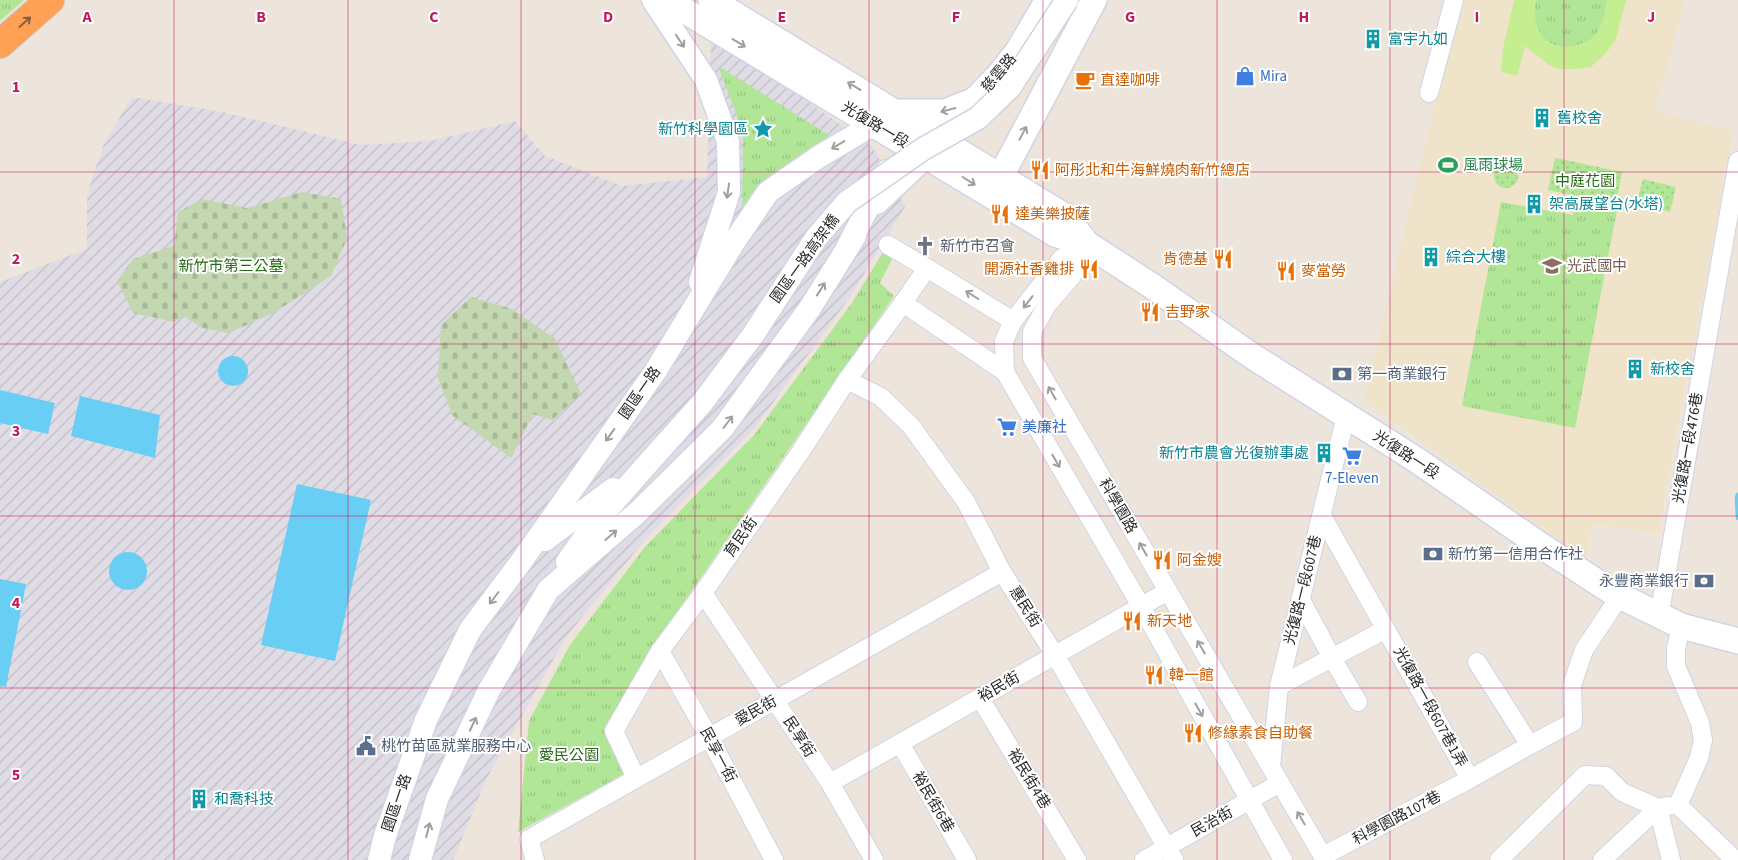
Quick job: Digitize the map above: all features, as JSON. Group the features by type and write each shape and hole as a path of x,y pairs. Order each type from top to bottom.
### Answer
{"highway":[{"path":"0,44 50,0"}],"main road":[{"name":"光復路一段","path":"667,0 1055,234 1087,244 1152,286 1252,356 1415,459 1537,543 1620,596 1670,621 1738,641"},
{"name":"光復路一段","path":"712,0 1066,216 1087,244"},
{"name":"慈雲路","path":"895,112 945,112 975,100 1000,74 1018,51 1048,0"},
{"path":"1001,176 1094,0"}],"street":[{"path":"653,0 706,80 728,141 729,192 686,322"},
{"name":"園區一路高架橋","path":"650,462 702,403 753,335 816,238 847,202 924,149 978,118 1010,87 1067,0"},
{"path":"1429,93 1454,0"},
{"path":"847,248 902,141 895,112"},
{"name":"園區一路","path":"379,860 385,836 426,720 470,630 656,372 734,242 768,192 820,156 895,112"},
{"path":"548,590 638,512 722,429 810,308 878,202 928,156"},
{"name":"光復路一段476巷","path":"1678,805 1699,758 1704,740 1700,724 1676,666 1676,649 1670,621 1738,161"},
{"name":"科學園路","path":"1005,372 1004,340 1013,321 1062,258 1087,244"},
{"name":"科學園路","path":"1087,244 1072,276 1047,305 1032,332 1032,358 1324,858"},
{"path":"888,245 1013,321"},
{"path":"903,304 927,268"},
{"name":"科學園路","path":"903,304 1005,372 1141,606 1283,860"},
{"name":"育民街","path":"636,778 614,731 660,650 703,592 801,451 847,380 903,304"},
{"name":"惠民街","path":"847,380 882,397 911,426 966,502 1002,572 1055,655 1170,854"},
{"name":"光復路一段607巷","path":"1271,766 1279,686 1346,416"},
{"path":"523,559 555,531 650,462"},
{"path":"420,860 437,799 489,690 548,590 591,528 650,462"},
{"name":"光復路一段607巷1弄","path":"1322,516 1470,779 1573,722 1572,685 1584,650 1620,596"},
{"name":"愛民街","path":"535,860 529,839 1002,572"},
{"name":"裕民街","path":"830,783 1168,591"},
{"name":"民享街","path":"703,592 830,783 874,860"},
{"path":"1301,600 1358,702"},
{"path":"1279,686 1386,629"},
{"name":"民享一街","path":"660,650 709,737 774,860"},
{"path":"1477,662 1530,745"},
{"name":"裕民街4巷","path":"980,698 1077,860"},
{"name":"裕民街6巷","path":"900,743 967,860"},
{"path":"1499,860 1585,775 1606,776 1622,792 1658,808 1678,805 1735,860"},
{"name":"科學園路107巷","path":"1324,858 1470,779"},
{"name":"民治街","path":"1144,860 1170,854 1250,800 1280,783"},
{"path":"1602,860 1658,808"},
{"path":"1658,808 1671,860"}],"shaded area":[{"name":"光武國中","path":"1461,0 1685,0 1655,111 1733,131 1658,534 1592,523 1585,557 1364,401"},
{"name":"新竹科學園區","path":"711,35 872,146 905,207 848,300 753,430 644,541 566,637 487,778 453,860 0,860 0,282 87,249 87,194 104,144 132,97 222,112 361,145 430,141 515,121 545,156 622,186 707,177"}],"green space":[{"path":"0,0 24,0 0,21"},
{"path":"1514,0 1536,0 1535,21 1544,38 1551,43 1570,47 1586,42 1597,33 1601,27 1607,0 1626,0 1616,39 1607,52 1591,67 1560,69 1549,65 1525,46 1517,76 1501,72 1503,49"},
{"path":"1536,0 1607,0 1601,27 1597,33 1586,42 1570,47 1551,43 1544,38 1535,21"},
{"path":"718,66 829,135 768,182 742,218 743,132"},
{"name":"中庭花園","path":"1555,158 1622,172 1616,204 1548,190"},
{"path":"1506,164 1515,167 1518,176 1515,185 1506,188 1497,185 1494,176 1497,167"},
{"path":"1643,179 1676,187 1670,212 1636,203"},
{"name":"新竹市第三公墓","path":"302,192 341,199 347,238 331,276 275,312 229,333 202,328 184,316 174,322 133,313 117,281 133,259 174,246 178,212 202,199 247,208"},
{"path":"1501,202 1573,215 1575,202 1617,210 1575,428 1462,406"},
{"name":"愛民公園","path":"883,252 892,259 880,283 894,296 653,647 605,731 624,774 518,832 529,721 570,645 645,547 754,435 852,303"},
{"path":"471,297 512,309 555,339 581,394 552,420 533,414 511,458 452,415 438,378 441,325"}],"water":[{"path":"233,356 244,360 248,371 244,382 233,386 222,382 218,371 222,360"},
{"path":"0,390 55,403 48,434 0,423"},
{"path":"80,396 160,415 155,458 71,436"},
{"path":"297,484 371,500 335,661 261,645"},
{"path":"128,552 141,558 147,571 141,584 128,590 115,584 109,571 115,558"},
{"path":"0,579 26,584 6,687 0,686"}],"waterway":[{"path":"1738,495 1738,518"}],"place":[{"name":"富宇九如","path":"1373,39"},
{"name":"Mira","path":"1245,76"},
{"name":"直達咖啡","path":"1085,80"},
{"name":"舊校舍","path":"1542,118"},
{"name":"新竹科學園區","path":"763,129"},
{"name":"風雨球場","path":"1448,165"},
{"name":"阿彤北和牛海鮮燒肉新竹總店","path":"1040,170"},
{"name":"架高展望台(水塔)","path":"1534,204"},
{"name":"達美樂披薩","path":"1000,214"},
{"name":"新竹市召會","path":"925,246"},
{"name":"綜合大樓","path":"1431,257"},
{"name":"肯德基","path":"1223,259"},
{"name":"光武國中","path":"1552,266"},
{"name":"開源社香雞排","path":"1089,269"},
{"name":"麥當勞","path":"1286,271"},
{"name":"吉野家","path":"1150,312"},
{"name":"新校舍","path":"1635,369"},
{"name":"第一商業銀行","path":"1342,374"},
{"name":"美廉社","path":"1007,427"},
{"name":"新竹市農會光復辦事處","path":"1324,453"},
{"name":"7-Eleven","path":"1352,456"},
{"name":"新竹第一信用合作社","path":"1433,554"},
{"name":"阿金嫂","path":"1162,560"},
{"name":"永豐商業銀行","path":"1704,581"},
{"name":"新天地","path":"1132,621"},
{"name":"韓一館","path":"1154,675"},
{"name":"修緣素食自助餐","path":"1193,733"},
{"name":"桃竹苗區就業服務中心","path":"366,746"},
{"name":"和喬科技","path":"199,799"}]}
